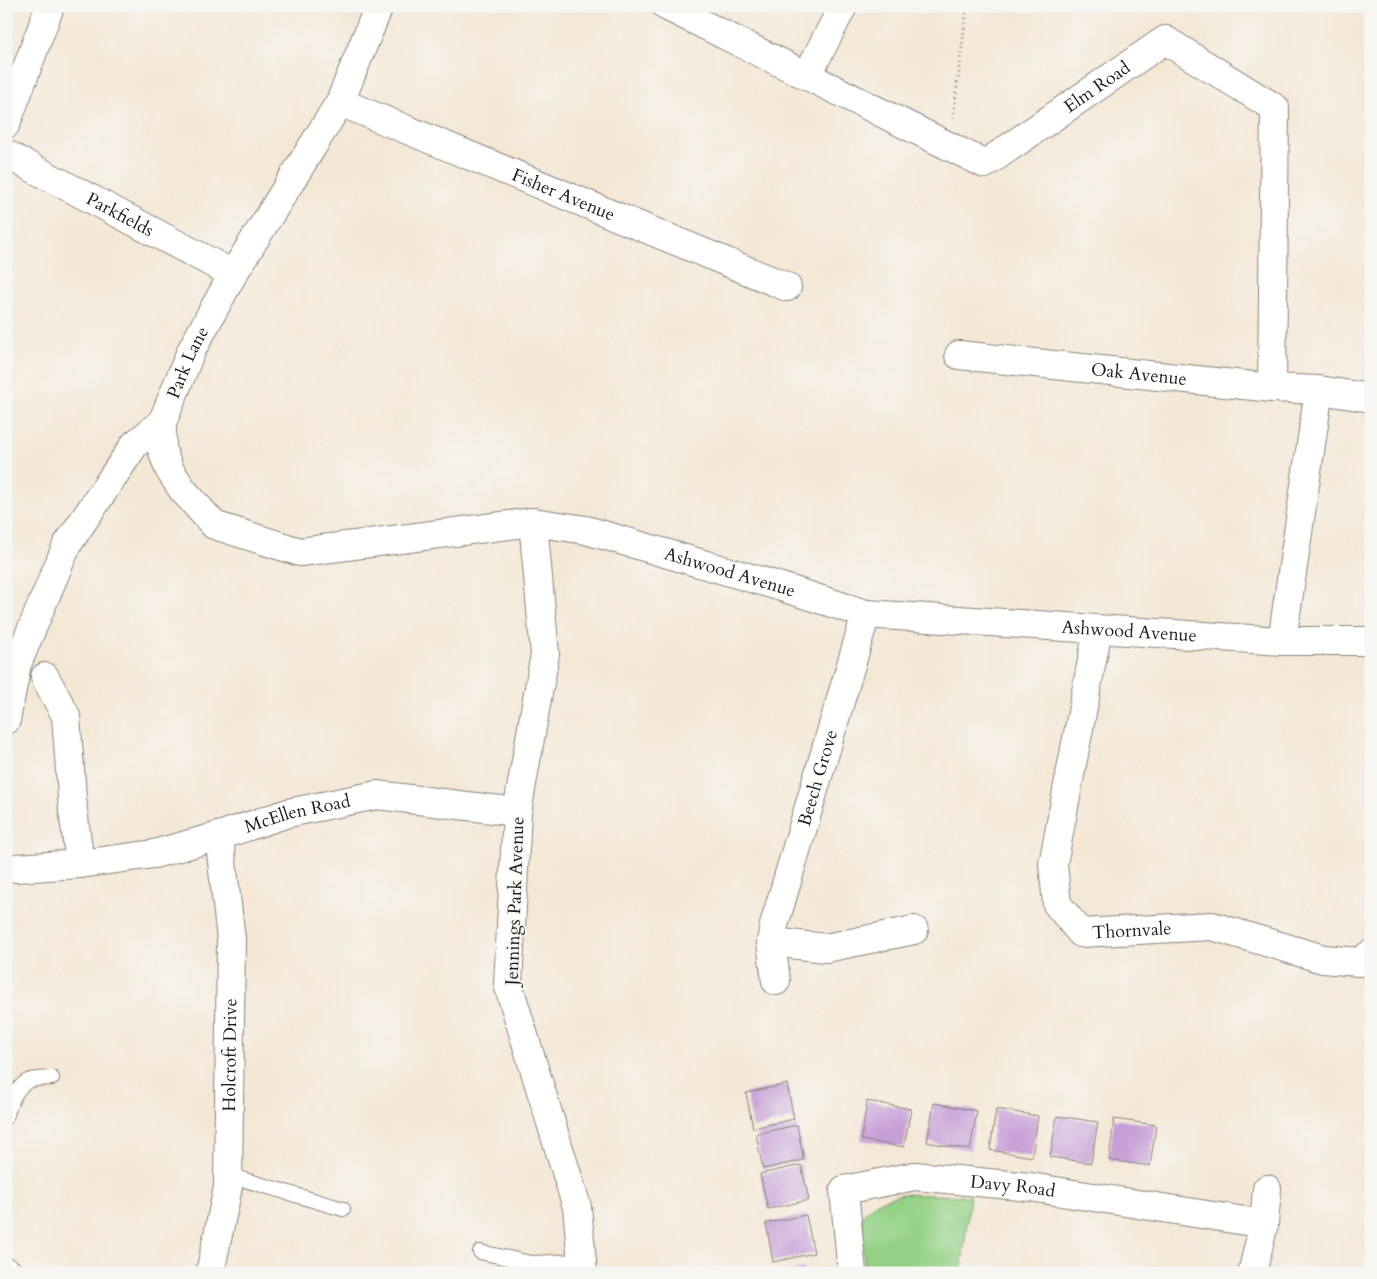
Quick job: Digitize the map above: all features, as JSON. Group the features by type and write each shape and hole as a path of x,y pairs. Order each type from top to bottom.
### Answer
{"street":[{"path":"6,124 50,6"},
{"name":"Park Lane","path":"162,423 191,351 233,274 340,102 379,6"},
{"name":"Elm Road","path":"666,6 985,164 1165,40 1275,108 1272,388"},
{"path":"807,76 843,6"},
{"name":"Fisher Avenue","path":"340,102 787,287"},
{"name":"Parkfields","path":"6,154 233,274"},
{"name":"Oak Avenue","path":"959,355 1272,388 1318,390 1371,398"},
{"path":"1282,641 1318,390"},
{"path":"6,720 17,664 67,545 135,444 162,423"},
{"name":"Ashwood Avenue","path":"162,423 162,450 169,469 182,489 214,525 300,552 533,522 586,530 775,585 866,614 1282,641 1371,641"},
{"name":"Jennings Park Avenue","path":"533,522 545,654 517,812 508,984 577,1207 582,1267"},
{"name":"Beech Grove","path":"776,981 771,942 774,925 866,614"},
{"name":"Thornvale","path":"1098,629 1053,864 1058,904 1081,933 1212,926 1323,959 1359,962 1371,954"},
{"path":"45,677 66,716 73,810 80,864"},
{"name":"McEllen Road","path":"16,868 80,864 154,854 219,836 288,813 377,795 517,812"},
{"name":"Holcroft Drive","path":"210,1273 228,1188 231,939 219,836"},
{"path":"771,942 826,948 914,930"},
{"name":"Davy Road","path":"852,1273 844,1190 915,1176 1030,1187 1264,1224"},
{"path":"1252,1273 1264,1224 1267,1189"}],"lane":[{"path":"6,1117 12,1100 20,1088 29,1080 52,1078"},
{"path":"228,1175 343,1209"},
{"path":"480,1252 531,1263 582,1267"}],"path":[{"path":"950,146 967,6"}],"green space":[{"path":"901,1194 970,1196 961,1273 866,1273 860,1234 863,1214 877,1202"}],"building":[{"path":"787,1084 794,1119 753,1128 746,1093"},
{"path":"867,1101 911,1109 904,1147 861,1140"},
{"path":"934,1103 977,1111 970,1150 927,1142"},
{"path":"996,1109 1038,1116 1032,1157 990,1150"},
{"path":"1057,1116 1098,1122 1091,1163 1050,1157"},
{"path":"1114,1119 1156,1125 1150,1166 1109,1160"},
{"path":"797,1125 804,1160 763,1169 756,1134"},
{"path":"801,1165 809,1200 768,1209 760,1174"},
{"path":"806,1215 814,1253 773,1262 766,1223"},
{"path":"804,1268 805,1273 786,1273 786,1272"}]}
